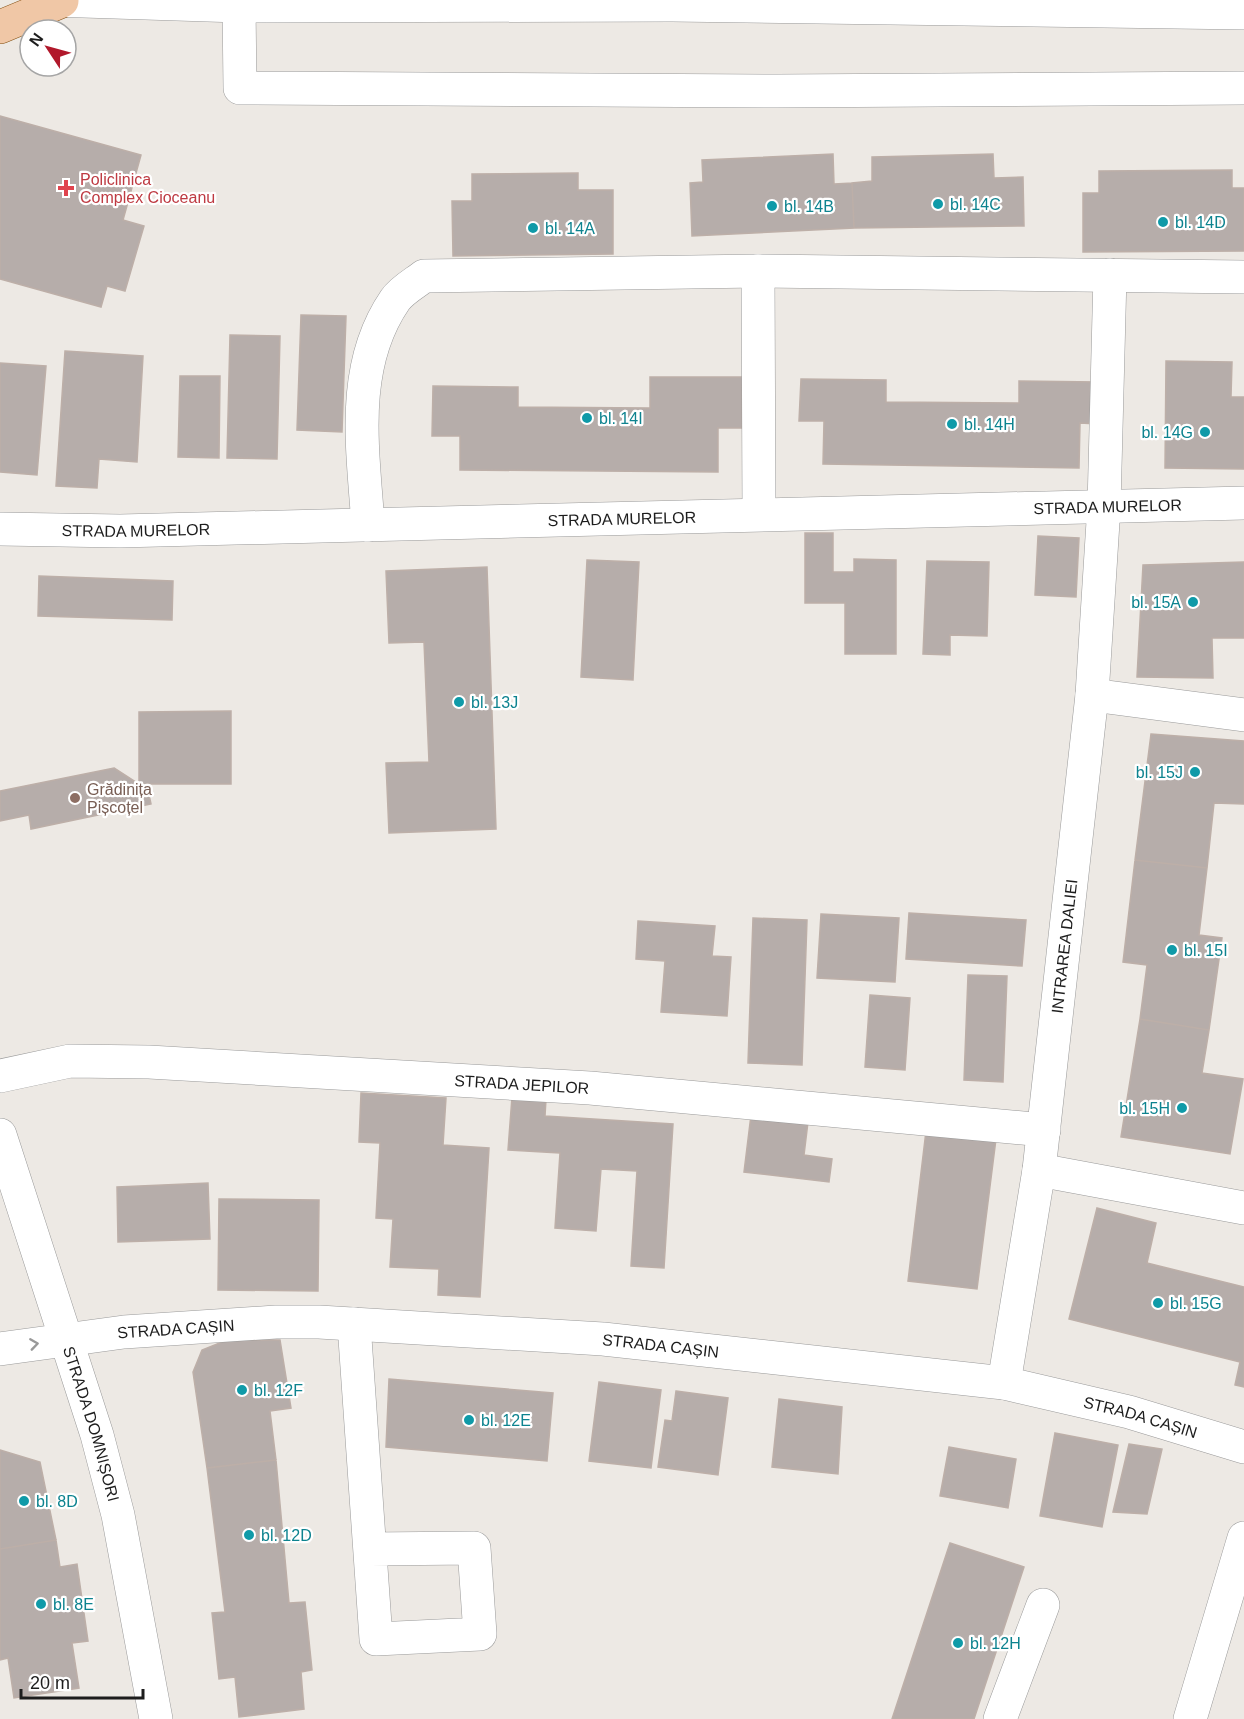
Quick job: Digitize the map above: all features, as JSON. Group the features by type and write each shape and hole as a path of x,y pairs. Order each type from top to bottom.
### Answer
{"main road":[{"path":"0,27 57,1"}],"street":[{"path":"57,1 239,6 951,5 1244,13"},
{"path":"239,6 240,88 932,91 1244,88"},
{"path":"758,271 759,513"},
{"path":"368,525 361,425 363,380 377,335 396,298 424,276 758,271 1244,277"},
{"name":"INTRAREA DALIEI","path":"1004,1383 1039,1170 1092,695 1104,506 1110,275"},
{"name":"STRADA MURELOR","path":"0,529 120,531 1244,502"},
{"path":"1092,695 1244,715"},
{"name":"STRADA JEPILOR","path":"0,1076 70,1061 149,1062 590,1088 1044,1130"},
{"name":"STRADA DOMNIȘORI","path":"3,1160 68,1339 118,1515 156,1719"},
{"path":"1039,1170 1244,1208"},
{"name":"STRADA CAȘIN","path":"0,1349 124,1332 276,1322 354,1324 603,1339 1004,1383 1129,1412 1244,1447"},
{"path":"354,1324 370,1549"},
{"path":"1190,1719 1244,1538"},
{"path":"1000,1719 1043,1605"}],"building":[{"name":"Policlinica Complex Cioceanu","path":"0,116 141,155 123,220 144,226 125,291 107,286 101,307 0,279"},
{"name":"bl. 14B","path":"833,154 834,184 852,183 854,228 692,236 690,183 703,182 702,160"},
{"name":"bl. 14C","path":"993,154 994,178 1023,177 1024,226 854,228 852,183 872,181 872,157"},
{"name":"bl. 14D","path":"1232,170 1232,188 1244,188 1244,251 1083,252 1083,193 1099,193 1099,171"},
{"name":"bl. 14A","path":"578,173 578,190 613,190 613,254 453,256 452,201 472,201 472,174"},
{"path":"301,315 346,316 342,432 297,430"},
{"path":"230,335 280,336 277,459 227,458"},
{"path":"65,351 143,356 137,462 99,459 97,488 56,486"},
{"name":"bl. 14G","path":"1166,361 1232,362 1231,397 1244,397 1244,469 1165,468"},
{"path":"0,363 46,366 37,475 0,472"},
{"path":"180,376 220,376 219,458 178,457"},
{"name":"bl. 14I","path":"650,377 742,377 742,428 718,428 718,472 460,470 460,436 432,436 433,386 518,387 518,407 650,408"},
{"name":"bl. 14H","path":"801,379 886,380 886,402 1019,403 1019,381 1098,382 1097,424 1080,423 1079,468 823,464 824,421 799,421"},
{"path":"805,533 833,533 833,572 854,572 854,559 896,560 896,654 845,654 845,603 805,603"},
{"path":"1038,536 1079,538 1076,597 1035,595"},
{"path":"587,560 639,562 633,680 581,677"},
{"path":"927,561 989,562 987,636 950,635 950,655 923,654"},
{"name":"bl. 15A","path":"1244,562 1244,638 1212,638 1213,678 1137,677 1143,565"},
{"name":"bl. 13J","path":"487,567 496,829 389,833 386,763 429,762 424,642 389,643 386,571"},
{"path":"39,576 173,581 172,620 38,616"},
{"path":"231,711 231,784 139,784 139,712"},
{"name":"bl. 15J","path":"1151,734 1244,741 1244,804 1214,803 1207,868 1135,860"},
{"name":"Grădinița Pișcoțel","path":"114,768 148,790 151,804 31,829 29,815 0,821 0,791"},
{"name":"bl. 15I","path":"1135,860 1207,868 1199,935 1222,938 1209,1030 1140,1019 1147,965 1123,962"},
{"path":"909,913 1026,920 1022,966 906,959"},
{"path":"821,914 899,918 895,982 817,978"},
{"path":"753,918 807,920 802,1065 748,1063"},
{"path":"638,921 715,926 712,956 731,957 727,1016 661,1012 665,961 636,959"},
{"path":"968,975 1007,976 1003,1082 964,1080"},
{"path":"870,995 910,998 905,1070 865,1067"},
{"name":"bl. 15H","path":"1140,1019 1209,1030 1202,1073 1243,1079 1230,1154 1121,1137"},
{"path":"361,1093 446,1098 443,1145 489,1148 480,1297 438,1295 439,1269 390,1267 393,1219 376,1218 380,1143 359,1142"},
{"path":"512,1097 546,1099 545,1116 673,1124 664,1268 631,1266 637,1171 601,1169 596,1231 555,1228 560,1153 508,1150"},
{"path":"751,1115 808,1122 804,1155 832,1159 829,1182 744,1172"},
{"path":"926,1131 996,1139 977,1289 908,1281"},
{"path":"208,1183 210,1239 118,1242 117,1187"},
{"path":"219,1199 319,1200 318,1291 218,1290"},
{"name":"bl. 15G","path":"1097,1208 1156,1223 1147,1263 1244,1287 1244,1387 1235,1385 1240,1362 1069,1319"},
{"name":"bl. 12F","path":"227,1340 280,1340 291,1408 270,1411 276,1460 207,1468 193,1372 202,1350"},
{"name":"bl. 12E","path":"389,1379 553,1393 547,1461 386,1447"},
{"path":"599,1382 661,1390 651,1468 589,1461"},
{"path":"676,1391 728,1398 718,1475 658,1467 665,1420 672,1421"},
{"path":"779,1399 842,1407 838,1474 772,1467"},
{"path":"1055,1433 1118,1445 1102,1527 1040,1516"},
{"path":"1129,1444 1162,1449 1147,1514 1113,1512"},
{"path":"949,1447 1016,1459 1008,1508 940,1496"},
{"name":"bl. 8D","path":"0,1450 40,1462 56,1540 0,1549"},
{"name":"bl. 12D","path":"276,1460 289,1603 305,1602 312,1670 301,1672 304,1709 239,1717 235,1677 219,1679 212,1613 225,1612 207,1468"},
{"name":"bl. 8E","path":"56,1540 60,1567 77,1564 88,1641 72,1643 79,1688 14,1698 8,1658 0,1660 0,1549"},
{"name":"bl. 12H","path":"950,1543 1024,1567 974,1719 892,1719"}],"place":[{"name":"Policlinica Complex Cioceanu","path":"66,188"},
{"name":"bl. 14C","path":"938,204"},
{"name":"bl. 14B","path":"772,206"},
{"name":"bl. 14D","path":"1163,222"},
{"name":"bl. 14A","path":"533,228"},
{"name":"bl. 14I","path":"587,418"},
{"name":"bl. 14H","path":"952,424"},
{"name":"bl. 14G","path":"1205,432"},
{"name":"bl. 15A","path":"1193,602"},
{"name":"bl. 13J","path":"459,702"},
{"name":"bl. 15J","path":"1195,772"},
{"name":"Grădinița Pișcoțel","path":"75,798"},
{"name":"bl. 15I","path":"1172,950"},
{"name":"bl. 15H","path":"1182,1108"},
{"name":"bl. 15G","path":"1158,1303"},
{"name":"bl. 12F","path":"242,1390"},
{"name":"bl. 12E","path":"469,1420"},
{"name":"bl. 8D","path":"24,1501"},
{"name":"bl. 12D","path":"249,1535"},
{"name":"bl. 8E","path":"41,1604"},
{"name":"bl. 12H","path":"958,1643"}]}
